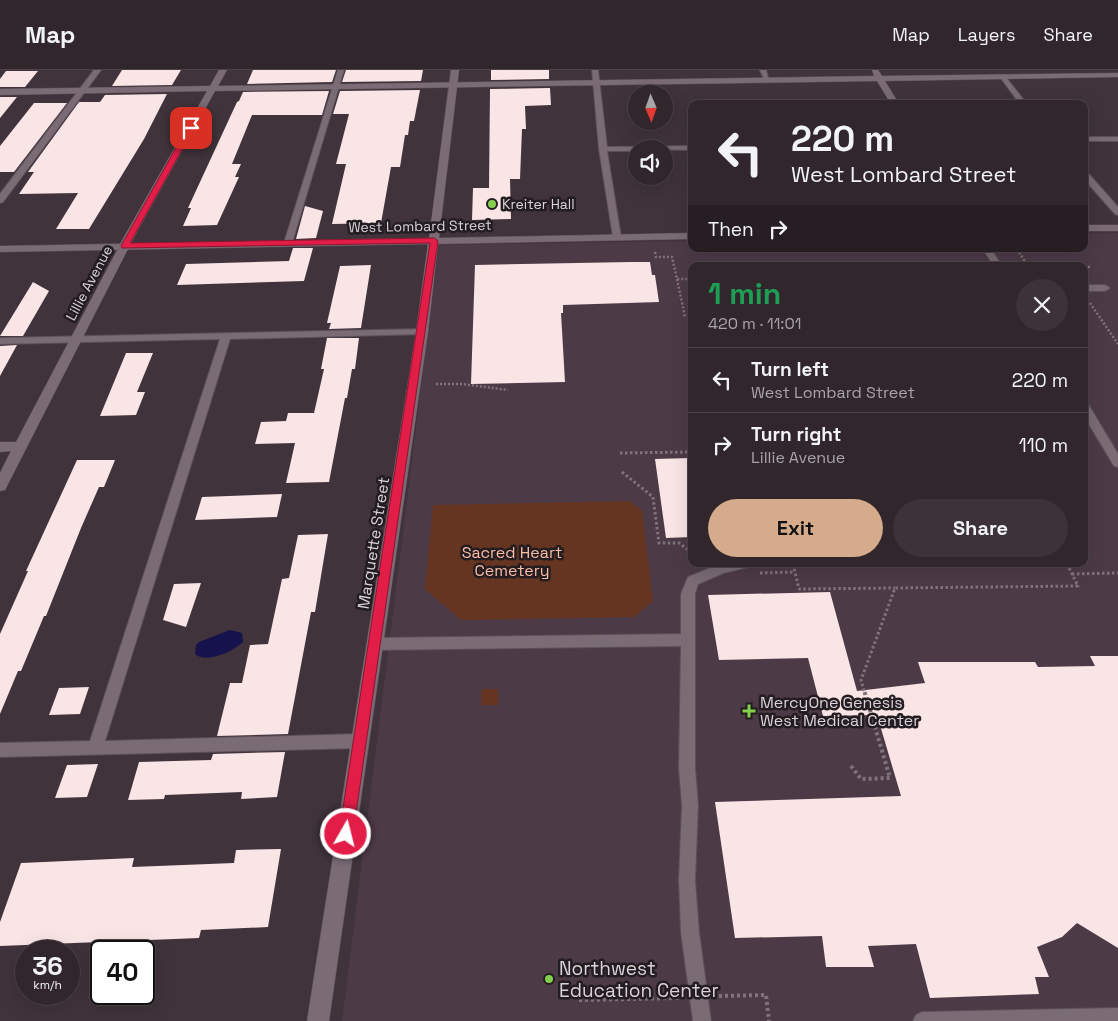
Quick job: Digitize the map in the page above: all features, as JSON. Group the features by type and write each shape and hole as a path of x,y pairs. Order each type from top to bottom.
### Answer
{"street":[{"name":"Lillie Avenue","path":"0,486 125,246 223,70"},
{"path":"875,70 893,100"},
{"path":"0,92 335,87 454,77 596,82 1118,75"},
{"name":"Marquette Street","path":"318,1021 422,332 454,77"},
{"path":"1088,228 1118,228"},
{"name":"West Lombard Street","path":"0,249 688,236"},
{"path":"0,447 21,446"}],"lane":[{"path":"0,200 98,70"},
{"path":"288,243 341,70"},
{"path":"594,70 617,237"},
{"path":"763,70 767,80"},
{"path":"1002,76 1021,100"},
{"path":"1088,139 1118,139"},
{"path":"604,149 688,148"},
{"path":"1088,178 1118,212"},
{"path":"1088,288 1105,288"},
{"path":"0,341 422,332"},
{"path":"95,748 226,336"},
{"path":"1088,414 1118,463"},
{"path":"1088,430 1097,429"},
{"path":"702,1021 690,932 687,880 690,805 687,768 688,594 693,581 728,567"},
{"path":"375,644 688,640"},
{"path":"0,750 360,741"},
{"path":"922,1021 1118,1017"}],"path":[{"path":"672,257 685,317"},
{"path":"677,279 688,279"},
{"path":"1089,301 1118,344"},
{"path":"436,384 463,384 508,390"},
{"path":"620,453 688,452"},
{"path":"622,472 653,497 659,543 679,543 688,550"},
{"path":"794,567 799,589 1078,586 1068,567"},
{"path":"1072,574 1118,573"},
{"path":"851,766 861,779 890,778 861,680 895,588"},
{"path":"579,1000 766,994 769,1021"}],"shaded area":[{"name":"MercyOne Genesis West Medical Center","path":"1118,233 1118,1021 342,1021 439,245 688,241 688,252 1088,252 1088,234"},
{"path":"230,630 242,633 243,642 239,646 213,657 200,657 195,654 196,645 199,642"}],"green space":[{"name":"Sacred Heart Cemetery","path":"630,501 642,511 653,601 634,617 461,620 425,589 433,505"},
{"path":"482,689 498,689 498,705 481,705"}],"building":[{"path":"122,70 181,70 172,85 112,86"},
{"path":"253,70 336,70 332,82 247,84"},
{"path":"346,70 423,70 421,81 342,82"},
{"path":"491,70 549,70 549,79 491,80"},
{"path":"6,71 38,71 25,87 0,87 0,79"},
{"path":"550,88 551,105 525,106 526,129 522,129 520,179 510,179 511,219 472,220 473,188 489,188 490,89"},
{"path":"420,90 414,121 410,121 408,135 405,135 400,167 391,167 381,223 332,224 346,164 336,164 349,114 333,114 340,91"},
{"path":"329,91 322,115 252,115 232,164 241,164 235,177 239,177 217,225 183,226 191,208 188,208 243,92"},
{"path":"167,94 144,139 89,229 56,229 78,193 19,194 34,172 28,172 79,102 100,102 105,95"},
{"path":"0,97 17,97 0,118"},
{"path":"34,103 67,103 14,172 0,172 0,146"},
{"path":"305,206 323,211 316,238 296,239"},
{"path":"293,248 313,248 304,281 177,285 186,264 289,261"},
{"path":"650,262 652,275 655,275 659,302 563,305 563,313 561,313 565,382 471,384 475,265"},
{"path":"371,265 361,328 329,329 331,323 327,323 340,266"},
{"path":"33,282 49,291 23,336 0,336"},
{"path":"327,338 359,338 355,369 352,369 347,398 345,398 329,482 286,483 295,443 255,444 261,422 286,421 288,413 314,413 324,369 321,369"},
{"path":"17,345 0,376 0,346"},
{"path":"126,353 153,353 137,392 145,392 136,415 100,416"},
{"path":"688,458 688,537 666,538 655,459"},
{"path":"77,460 115,460 104,487 99,487 46,616 44,616 21,671 18,671 0,714 0,634 28,571 26,571"},
{"path":"282,494 277,517 195,520 202,497"},
{"path":"328,534 315,612 311,612 288,734 217,736 230,683 242,683 250,645 268,644 282,579 289,578 298,535"},
{"path":"201,583 186,627 163,620 174,584"},
{"path":"830,592 857,691 925,683 918,662 1035,662 1038,667 1095,666 1090,656 1118,656 1118,948 1077,923 1062,937 1037,947 1049,977 1035,977 1039,994 930,998 916,944 868,946 874,967 826,967 822,936 735,938 715,802 901,796 877,715 823,716 808,658 719,660 708,595"},
{"path":"89,687 80,714 49,715 59,688"},
{"path":"285,752 277,797 241,799 242,792 165,795 164,799 128,800 139,762 211,760 213,754"},
{"path":"98,764 87,797 55,798 67,765"},
{"path":"281,849 268,927 201,930 199,938 90,940 90,942 80,943 80,940 15,940 15,945 0,946 0,922 21,863 134,858 132,867 234,863 236,850"}],"place":[{"name":"Kreiter Hall","path":"492,204"},
{"name":"MercyOne Genesis West Medical Center","path":"749,711"},
{"name":"Northwest Education Center","path":"549,979"}],"route":[{"path":"191,128 125,246 434,241 346,834"}]}
